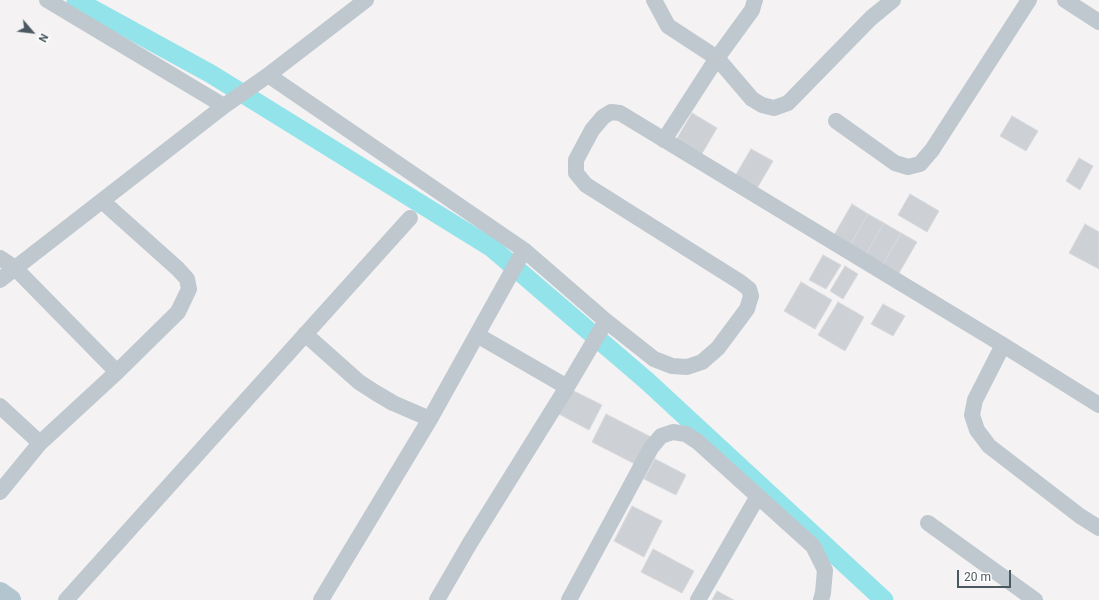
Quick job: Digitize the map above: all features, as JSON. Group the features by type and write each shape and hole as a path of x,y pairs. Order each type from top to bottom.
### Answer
{"main road":[{"path":"0,593 10,600"}],"street":[{"path":"47,0 224,106"},
{"path":"0,280 224,106 366,0"},
{"path":"654,0 668,26 717,58 752,99 762,105 774,108 788,103 871,18 893,0"},
{"path":"664,140 717,58 752,10 755,0"},
{"path":"836,121 895,163 908,167 920,164 932,150 1028,0"},
{"path":"1065,0 1099,22"},
{"path":"267,75 523,250 605,322 654,358 672,366 687,366 702,362 718,348 747,309 751,296 749,289 740,282 586,185 576,173 576,160 592,130 603,117 611,112 620,113 1003,345 1099,405"},
{"path":"0,492 40,443 117,372 178,312 189,289 187,279 178,269 102,201"},
{"path":"66,600 410,218"},
{"path":"321,600 430,419 523,250"},
{"path":"0,258 15,268 117,372"},
{"path":"438,600 470,543 567,387 605,322"},
{"path":"305,334 359,382 393,402 430,419"},
{"path":"477,335 567,387"},
{"path":"1003,345 975,400 972,415 977,430 989,446 1080,516 1099,528"},
{"path":"0,406 40,443"},
{"path":"569,600 651,448 661,436 673,432 686,434 698,442 813,546 824,570 823,593 821,600"},
{"path":"698,600 758,496"},
{"path":"928,523 1035,600"}],"building":[{"path":"692,113 717,128 700,157 675,142"},
{"path":"1012,116 1038,131 1026,151 1000,136"},
{"path":"751,149 773,161 756,190 734,178"},
{"path":"1079,158 1093,166 1080,190 1066,181"},
{"path":"910,194 939,211 927,232 898,215"},
{"path":"852,204 868,214 850,245 834,235"},
{"path":"868,214 884,223 866,254 850,245"},
{"path":"884,223 901,233 883,264 866,254"},
{"path":"1085,224 1099,232 1099,269 1069,253"},
{"path":"901,233 917,242 899,273 883,264"},
{"path":"823,255 841,265 826,289 809,280"},
{"path":"845,266 858,274 843,299 830,291"},
{"path":"801,282 832,300 815,329 784,311"},
{"path":"838,302 864,317 845,351 818,335"},
{"path":"883,304 905,316 893,336 871,324"},
{"path":"570,389 602,405 589,430 557,413"},
{"path":"606,414 651,437 637,465 592,442"},
{"path":"655,459 686,475 676,495 644,479"},
{"path":"632,506 662,521 644,557 614,541"},
{"path":"653,549 694,571 682,593 641,572"},
{"path":"717,591 734,600 712,600"}],"waterway":[{"path":"76,0 211,74 492,248 647,381 884,600"}]}
